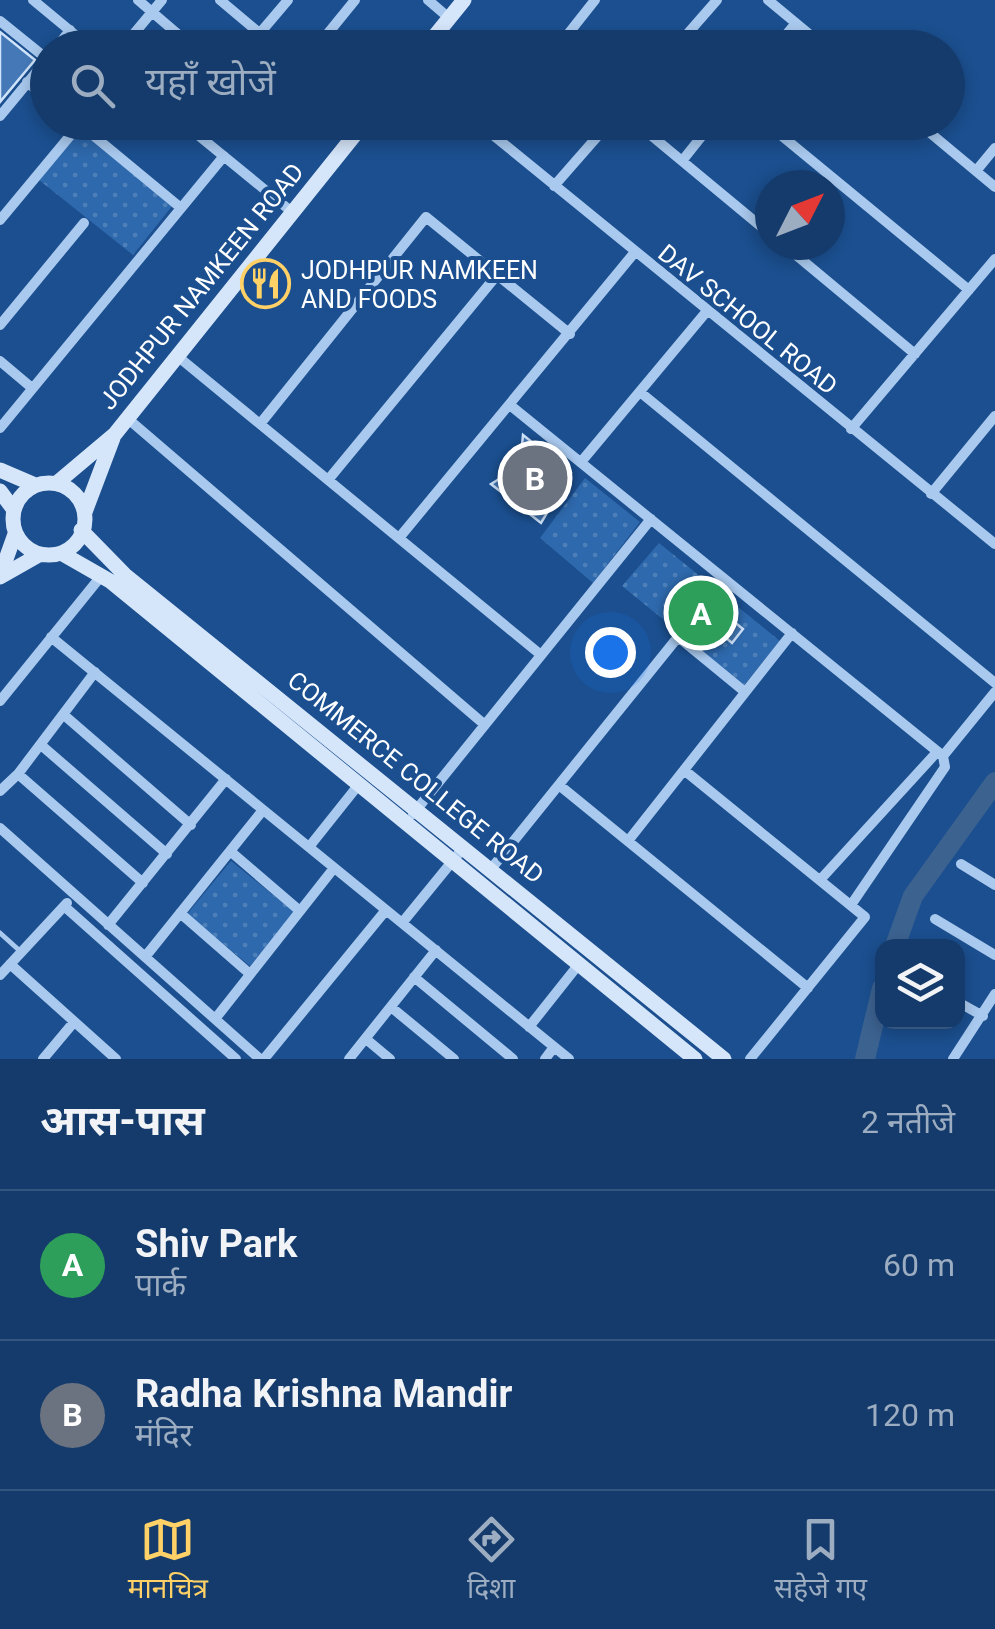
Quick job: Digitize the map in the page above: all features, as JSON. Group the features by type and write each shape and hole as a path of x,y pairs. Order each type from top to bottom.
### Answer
{"street":[{"path":"33,0 70,30"},
{"path":"138,0 172,30"},
{"path":"136,30 162,0"},
{"path":"220,0 255,30"},
{"path":"263,30 288,0"},
{"path":"331,30 355,0"},
{"path":"428,0 450,18"},
{"path":"440,30 464,0"},
{"path":"572,30 596,0"},
{"path":"691,30 717,0"},
{"path":"768,0 805,30"},
{"path":"0,21 30,45"},
{"path":"790,30 796,22"},
{"path":"2,111 30,79"},
{"path":"0,220 65,140"},
{"path":"98,140 181,208"},
{"path":"204,140 292,212"},
{"name":"JODHPUR NAMKEEN ROAD","path":"115,434 350,140"},
{"name":"DAV SCHOOL ROAD","path":"506,140 554,186 995,544"},
{"path":"554,186 594,140"},
{"path":"657,140 755,222"},
{"path":"682,161 699,140"},
{"path":"787,140 968,290"},
{"path":"938,140 995,187"},
{"path":"976,172 995,148"},
{"path":"0,428 224,156"},
{"path":"260,424 426,217 570,334"},
{"path":"0,325 84,223"},
{"path":"399,538 512,406 635,252"},
{"path":"851,429 995,259"},
{"path":"802,260 915,354"},
{"path":"328,480 497,275"},
{"path":"581,462 708,311"},
{"path":"176,355 542,655"},
{"path":"0,361 32,388"},
{"path":"640,392 995,682"},
{"path":"512,406 940,754 945,767 851,905"},
{"path":"931,494 995,416"},
{"path":"128,418 485,725"},
{"path":"58,482 115,434"},
{"path":"61,553 81,530 115,434"},
{"path":"0,470 35,485 58,482 75,490 85,512"},
{"path":"0,576 16,534 14,510 18,500 35,485"},
{"path":"0,492 14,510"},
{"path":"413,815 651,519"},
{"name":"COMMERCE COLLEGE ROAD","path":"81,530 126,575 413,815"},
{"path":"16,534 37,556"},
{"path":"0,576 37,556 61,553 102,575 360,782 413,815 579,964 694,1059"},
{"path":"0,701 102,575"},
{"path":"628,841 792,634"},
{"path":"491,869 678,637 745,692"},
{"path":"52,638 569,1059"},
{"path":"0,791 42,745 94,672"},
{"path":"820,880 995,692"},
{"path":"64,716 191,825"},
{"path":"42,745 166,854"},
{"path":"684,770 865,917 750,1059"},
{"path":"18,774 142,884"},
{"path":"108,924 226,779"},
{"path":"309,847 360,782"},
{"path":"559,785 808,988"},
{"path":"145,957 263,810"},
{"path":"0,828 262,1059 386,910"},
{"path":"230,851 300,911"},
{"path":"402,923 459,853"},
{"name":"COMMERCE COLLEGE ROAD","path":"459,853 491,869 724,1059"},
{"path":"961,864 995,885"},
{"path":"214,1019 334,868"},
{"path":"0,975 75,895"},
{"path":"64,906 236,1059"},
{"path":"180,913 250,974"},
{"path":"935,919 995,956"},
{"path":"349,1059 436,950"},
{"path":"10,964 116,1059"},
{"path":"529,1026 579,964"},
{"path":"414,977 513,1059"},
{"path":"953,1059 995,994"},
{"path":"965,1006 983,1016"},
{"path":"390,1007 454,1059"},
{"path":"43,1059 74,1022"},
{"path":"366,1039 390,1059"},
{"path":"545,1059 554,1047"}],"lane":[{"path":"0,933 21,952"}],"shaded area":[{"path":"72,140 92,140 173,205 133,255 39,180"},
{"path":"585,478 640,522 593,583 540,538"},
{"path":"659,543 780,641 744,685 622,586"},
{"path":"231,861 294,912 250,966 187,914"}],"building":[{"path":"0,32 30,56 30,66 0,102"},
{"path":"270,272 287,285 275,300 259,287"},
{"path":"523,435 571,473 541,523 491,484 520,466"},
{"path":"722,612 743,629 732,643 711,625"}],"waterway":[{"path":"898,939 913,896 995,782"},
{"path":"865,1059 875,1017"}],"place":[{"name":"JODHPUR NAMKEEN AND FOODS","path":"266,284"},
{"name":"Radha Krishna Mandir","path":"535,478"},
{"name":"Shiv Park","path":"701,613"}]}
